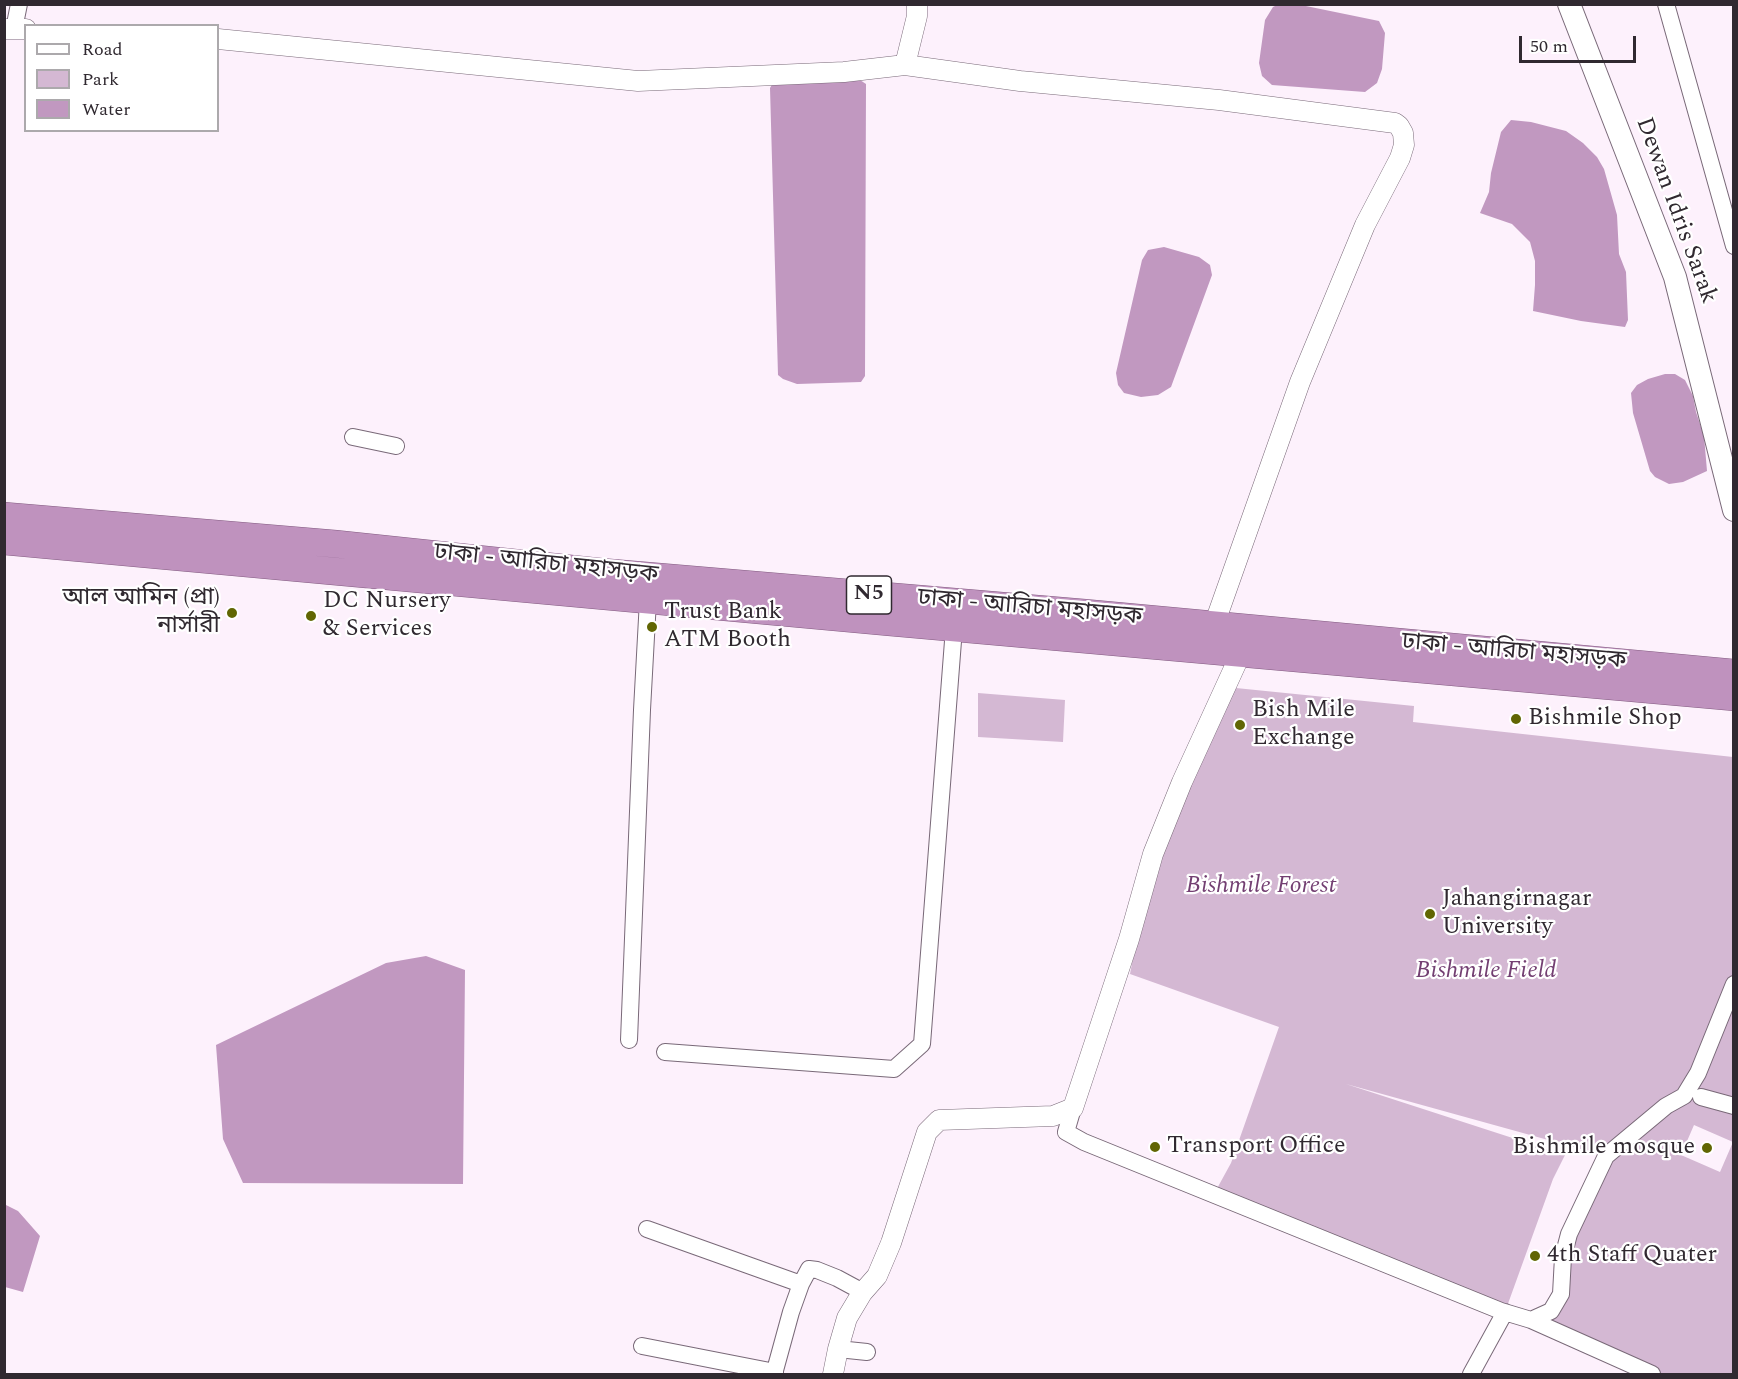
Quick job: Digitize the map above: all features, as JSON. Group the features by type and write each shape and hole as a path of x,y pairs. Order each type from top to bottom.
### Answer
{"highway":[{"name":"ঢাকা - আরিচা মহাসড়ক","path":"4,516 336,544 601,572 1734,673"},
{"name":"ঢাকা - আরিচা মহাসড়ক","path":"4,541 1734,697"}],"main road":[{"name":"Dewan Idris Sarak","path":"1569,4 1675,277 1734,510"}],"street":[{"path":"15,29 19,4"},
{"path":"905,65 917,16 917,4"},
{"path":"1666,4 1734,246"},
{"path":"219,39 638,81 844,72 905,65 1020,81 1219,100 1395,123 1403,133 1404,145 1400,158 1365,225 1300,382 1214,625"},
{"path":"353,437 396,446"},
{"path":"629,1040 648,600"},
{"path":"665,1052 894,1069 922,1044 954,628"},
{"path":"1241,653 1182,782 1153,854 1129,939 1066,1132 1084,1142 1505,1312 1532,1320 1652,1374"},
{"path":"1532,1320 1551,1311 1561,1294 1562,1265 1569,1234 1606,1156 1666,1106 1684,1096 1698,1073 1734,984"},
{"path":"1701,1097 1734,1106"},
{"path":"833,1374 848,1318 863,1292 877,1276 891,1243 927,1132 939,1120 1053,1116 1073,1108"},
{"path":"647,1229 801,1284"},
{"path":"642,1347 774,1373 791,1312 809,1269 837,1278 863,1292"},
{"path":"1471,1374 1505,1312"},
{"path":"838,1349 867,1352"}],"green space":[{"name":"Bishmile Forest","path":"1226,687 1414,706 1413,722 1733,757 1733,1142 1733,1374 1652,1374 1538,1323 1551,1311 1561,1272 1606,1156 1346,1084 1565,1155 1553,1179 1505,1312 1214,1194 1231,1163 1279,1027 1130,974 1153,854","holes":["1694,1125 1733,1142 1720,1172 1681,1155"]},
{"path":"978,693 1065,700 1063,742 978,737"}],"water":[{"path":"1301,5 1379,21 1385,33 1382,69 1377,83 1365,92 1272,85 1262,76 1259,63 1265,20 1273,7"},
{"path":"860,80 866,84 865,376 861,382 797,384 778,375 770,88 774,81"},
{"path":"1511,120 1531,122 1566,131 1597,157 1604,169 1617,215 1619,254 1626,272 1628,320 1625,327 1533,311 1535,261 1530,242 1512,224 1480,213 1489,192 1501,132"},
{"path":"1164,247 1199,257 1210,265 1212,275 1171,387 1158,395 1141,397 1124,393 1118,385 1116,373 1142,260 1148,250"},
{"path":"1665,374 1675,374 1685,380 1693,396 1704,436 1707,471 1683,482 1669,484 1655,477 1650,471 1633,413 1631,393 1637,385"},
{"path":"426,956 465,970 463,1184 243,1183 223,1139 216,1045 386,963"},
{"path":"4,1204 18,1211 40,1236 23,1292 5,1287"}],"place":[{"name":"আল আমিন (প্রা) নার্সারী","path":"232,613"},
{"name":"DC Nursery & Services","path":"311,616"},
{"name":"Trust Bank ATM Booth","path":"652,627"},
{"name":"Bishmile Shop","path":"1516,719"},
{"name":"Bish Mile Exchange","path":"1240,725"},
{"name":"Jahangirnagar University","path":"1430,914"},
{"name":"Transport Office","path":"1155,1147"},
{"name":"Bishmile mosque","path":"1707,1148"},
{"name":"4th Staff Quater","path":"1535,1256"}],"park label":[{"name":"Bishmile Field","path":"1486,972"}]}
